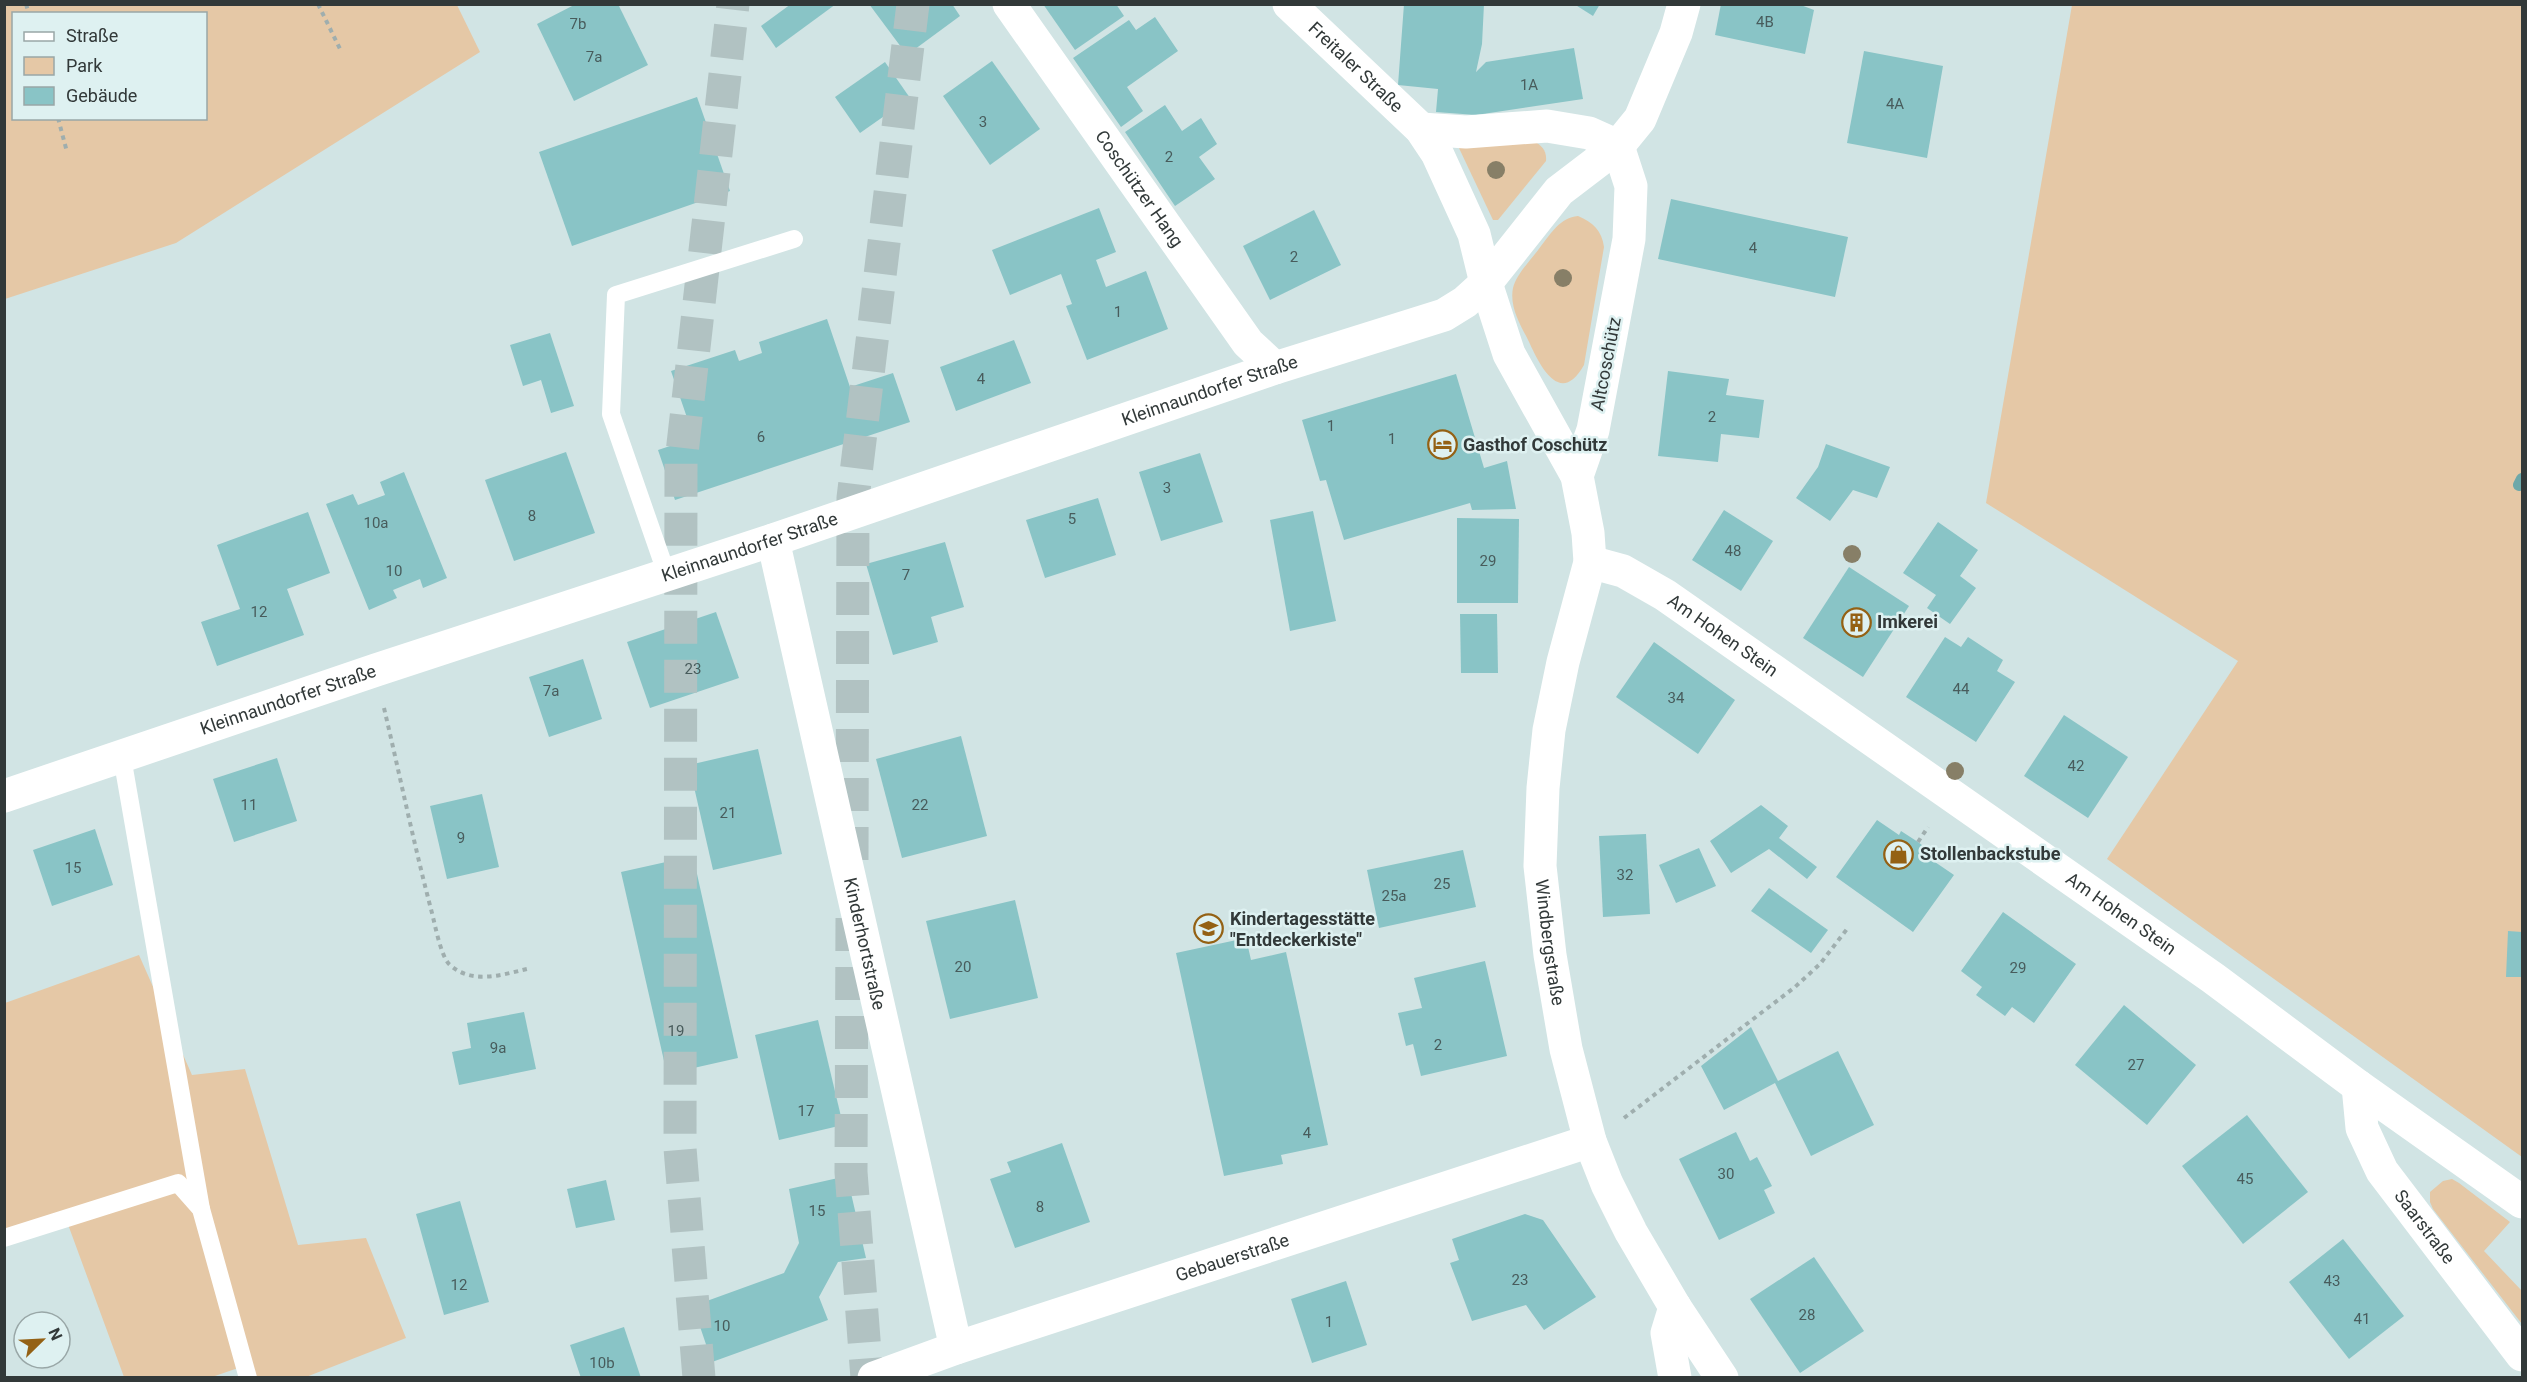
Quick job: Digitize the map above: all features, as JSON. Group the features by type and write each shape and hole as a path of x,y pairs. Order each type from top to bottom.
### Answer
{"street":[{"name":"Coschützer Hang","path":"1009,4 1248,344 1275,368"},
{"name":"Freitaler Straße","path":"1289,4 1421,129"},
{"path":"1486,283 1558,190 1618,146 1640,119 1676,33 1684,4"},
{"path":"1421,129 1466,132 1548,126 1589,133 1618,146"},
{"path":"1421,129 1437,153 1474,234 1486,283 1509,354 1577,476"},
{"name":"Altcoschütz","path":"1577,476 1593,430 1629,239 1630,186 1618,146"},
{"name":"Kleinnaundorfer Straße","path":"4,796 376,670 773,540 1275,368 1444,315 1465,302 1486,283"},
{"name":"Windbergstraße","path":"1577,476 1588,534 1590,562 1563,662 1549,730 1543,788 1540,866 1550,955 1566,1049 1590,1141 1607,1184 1631,1232 1675,1307 1722,1377"},
{"name":"Kinderhortstraße","path":"773,540 956,1348"},
{"name":"Am Hohen Stein","path":"1590,562 1623,571 1665,595 2213,978 2358,1086 2523,1202"},
{"name":"Saarstraße","path":"2358,1086 2362,1128 2382,1171 2523,1355"},
{"name":"Gebauerstraße","path":"874,1377 956,1348 1590,1141"},
{"path":"1675,1307 1667,1333 1675,1377"}],"lane":[{"path":"668,575 611,414 616,295 794,239"},
{"path":"122,757 201,1209 248,1377"},
{"path":"4,1238 178,1183 201,1209"}],"path":[{"path":"318,4 341,51"},
{"path":"59,120 67,152"},
{"path":"376,670 421,870 437,932 448,963 466,976 489,977 527,969"},
{"path":"1918,842 1932,822"},
{"path":"1590,1141 1795,987 1820,964 1847,929"}],"green space":[{"path":"4,5 457,5 480,52 176,243 5,299"},
{"path":"2072,5 2522,5 2522,1157 2107,859 2238,661 1986,503"},
{"path":"1533,141 1543,149 1546,161 1498,220 1493,220 1458,146"},
{"path":"1578,216 1596,228 1604,247 1584,365 1576,377 1560,383 1552,379 1540,363 1520,324 1512,295 1515,282 1521,272 1553,231 1566,220"},
{"path":"139,955 192,1075 245,1069 298,1245 366,1238 406,1338 306,1377 248,1377 244,1366 212,1377 124,1377 66,1219 5,1238 5,1003"},
{"path":"2452,1179 2510,1222 2484,1251 2522,1291 2522,1324 2433,1209 2430,1192 2443,1181"}],"building":[{"path":"576,4 618,4 648,65 574,101 537,24"},
{"path":"791,4 836,4 776,48 761,26"},
{"path":"869,4 952,4 960,16 907,55"},
{"path":"1043,4 1116,4 1124,16 1075,50"},
{"path":"1404,4 1484,4 1482,44 1476,72 1486,62 1574,48 1583,99 1476,115 1436,112 1438,89 1398,85"},
{"path":"1574,4 1600,4 1593,16"},
{"path":"1721,4 1798,4 1814,10 1805,54 1715,35"},
{"path":"1155,17 1178,51 1127,87 1143,111 1121,127 1073,58 1129,20 1136,30"},
{"path":"1864,51 1943,66 1927,158 1847,143"},
{"path":"992,61 1040,129 990,165 943,96"},
{"path":"885,62 910,98 860,133 835,97"},
{"path":"697,97 730,191 572,246 539,152"},
{"path":"1165,105 1182,131 1201,118 1217,144 1199,157 1215,179 1175,206 1125,132"},
{"path":"1671,199 1848,237 1835,297 1658,259"},
{"path":"1099,208 1116,252 1096,260 1106,287 1146,271 1168,329 1087,360 1066,306 1072,304 1061,274 1010,295 992,250"},
{"path":"1314,210 1341,265 1270,300 1243,246"},
{"path":"827,319 850,387 893,373 910,422 675,500 658,450 694,438 671,371 735,350 739,361 762,353 759,342"},
{"path":"550,333 574,406 551,413 541,380 523,386 510,345"},
{"path":"1014,340 1031,383 956,411 940,367"},
{"path":"1668,371 1729,379 1726,395 1764,400 1759,438 1721,434 1718,462 1658,456"},
{"name":"Gasthof Coschütz","path":"1456,374 1484,468 1507,461 1516,509 1472,510 1470,503 1344,540 1326,480 1320,481 1302,420"},
{"path":"1826,444 1890,467 1877,498 1853,490 1830,521 1796,498 1818,467"},
{"path":"566,452 595,533 514,561 485,480"},
{"path":"1200,453 1223,522 1161,541 1139,472"},
{"path":"404,472 447,578 423,588 420,579 393,590 397,598 369,610 326,504 353,494 358,505 385,495 380,482"},
{"path":"1098,498 1116,555 1045,578 1026,520"},
{"path":"1724,510 1773,541 1741,591 1692,560"},
{"path":"1313,511 1336,621 1290,631 1270,520"},
{"path":"308,512 330,573 287,589 304,635 217,666 201,622 240,609 217,545"},
{"path":"1457,518 1519,519 1518,603 1457,603"},
{"path":"1938,522 1978,550 1960,576 1976,588 1950,624 1927,608 1936,595 1903,573"},
{"path":"945,542 964,607 931,617 938,642 893,655 866,564"},
{"name":"Imkerei","path":"1849,567 1909,606 1863,677 1803,638"},
{"path":"716,612 739,678 650,708 627,642"},
{"path":"1460,614 1497,614 1498,673 1461,673"},
{"path":"1945,637 1961,647 1968,637 2003,660 1997,671 2015,682 1976,742 1906,697"},
{"path":"1654,642 1735,700 1698,754 1616,697"},
{"path":"583,659 602,719 549,737 529,677"},
{"path":"2064,715 2128,757 2088,818 2024,776"},
{"path":"961,736 987,836 902,858 876,759"},
{"path":"758,749 782,854 713,870 689,765"},
{"path":"277,758 297,821 234,842 213,779"},
{"path":"482,794 499,867 447,879 430,806"},
{"path":"1761,805 1788,826 1779,838 1817,867 1807,879 1769,849 1731,873 1710,841"},
{"path":"1877,820 1899,835 1901,831 1918,842 1935,855 1932,860 1954,875 1913,932 1836,877"},
{"path":"95,829 113,885 52,906 33,850"},
{"path":"1646,834 1650,914 1603,917 1599,836"},
{"path":"1699,848 1716,886 1676,903 1659,865"},
{"path":"1463,850 1476,907 1379,928 1367,870"},
{"path":"693,856 738,1058 667,1074 621,872"},
{"path":"1769,888 1828,930 1811,953 1751,911"},
{"path":"1015,900 1038,998 950,1019 926,921"},
{"path":"2003,912 2076,964 2034,1023 2012,1007 2005,1016 1976,995 1982,987 1961,971"},
{"path":"2508,931 2522,932 2522,977 2506,977"},
{"path":"1246,938 1251,960 1286,952 1328,1145 1281,1155 1283,1164 1224,1176 1176,953"},
{"path":"1485,961 1507,1056 1421,1076 1413,1044 1406,1046 1398,1013 1422,1008 1414,978"},
{"path":"2124,1005 2196,1065 2147,1125 2075,1065"},
{"path":"524,1012 536,1069 459,1085 452,1052 471,1048 467,1023"},
{"path":"818,1020 843,1125 779,1140 755,1035"},
{"path":"1751,1027 1778,1081 1838,1051 1874,1125 1811,1156 1775,1083 1724,1110 1701,1066"},
{"path":"2247,1115 2308,1192 2243,1244 2182,1166"},
{"path":"1736,1132 1750,1161 1757,1157 1772,1186 1764,1190 1775,1213 1719,1240 1679,1159"},
{"path":"1062,1143 1090,1222 1015,1248 990,1179 1011,1172 1007,1162"},
{"path":"847,1176 866,1258 838,1262 819,1297 828,1320 712,1362 693,1306 784,1273 799,1243 789,1189"},
{"path":"606,1180 615,1220 576,1228 567,1189"},
{"path":"460,1201 489,1302 444,1315 416,1214"},
{"path":"1525,1214 1543,1220 1596,1297 1544,1330 1526,1305 1472,1321 1450,1263 1459,1260 1452,1239"},
{"path":"2343,1239 2404,1316 2349,1359 2289,1282"},
{"path":"1814,1257 1864,1331 1800,1373 1750,1299"},
{"path":"1346,1281 1367,1345 1312,1363 1291,1299"},
{"path":"624,1327 641,1378 581,1378 570,1345"}],"waterway":[{"path":"2519,485 2522,479"}],"tunnel":[{"path":"699,1378 680,1148 681,462 733,4"},
{"path":"852,860 853,498 913,4"},
{"path":"852,918 851,1172 867,1378"}],"place":[{"name":"Gasthof Coschütz","path":"1442,445"},
{"name":"Imkerei","path":"1856,622"},
{"name":"Stollenbackstube","path":"1899,854"},
{"name":"Kindertagesstätte \"Entdeckerkiste\"","path":"1209,929"}]}
